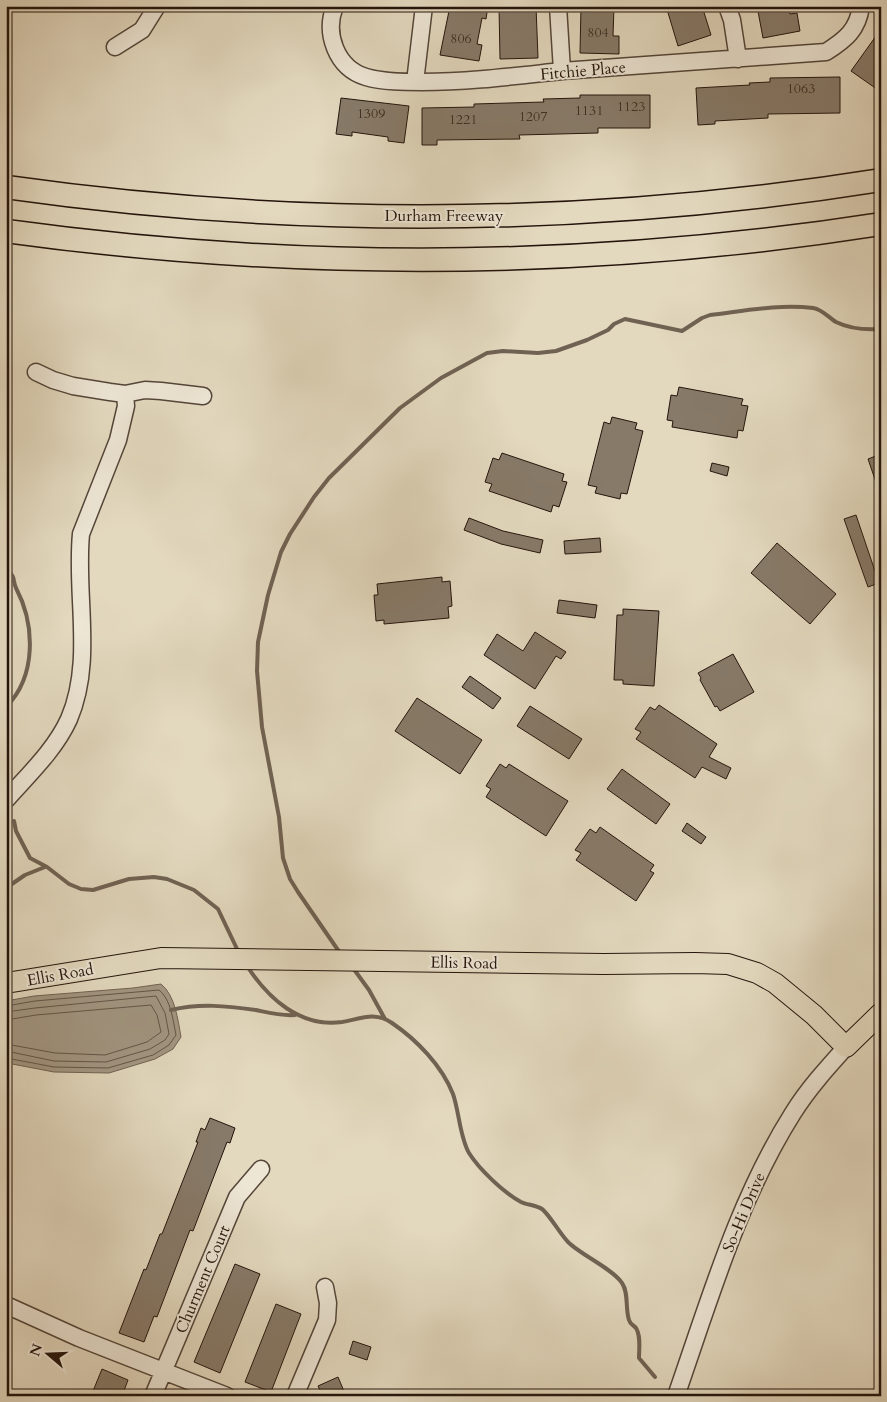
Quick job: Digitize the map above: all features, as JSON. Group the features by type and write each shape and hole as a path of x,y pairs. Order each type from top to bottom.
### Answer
{"highway":[{"name":"Durham Freeway","path":"6,187 105,199 239,210 366,216 446,216 554,213 672,205 797,192 881,180"},
{"path":"6,231 110,244 236,254 301,258 428,260 556,257 676,249 881,224"}],"main road":[{"name":"Ellis Road","path":"6,983 161,958 728,964 757,973 775,983 814,1015 846,1047"},
{"path":"846,1047 881,1013"}],"street":[{"path":"115,47 142,30 157,6"},
{"name":"Fitchie Place","path":"335,6 331,27 333,42 339,58 349,68 365,77 415,82 458,81 562,71 826,52 845,40 859,19 861,6"},
{"path":"415,82 424,6"},
{"path":"558,6 562,71"},
{"path":"727,6 732,20 738,59"},
{"path":"36,372 53,380 74,386 125,394 145,390 203,396"},
{"path":"6,800 51,748 68,720 78,694 82,649 79,551 81,534 118,440 126,406 125,394"},
{"name":"So-Hi Drive","path":"676,1396 750,1191 800,1103 811,1087 846,1047"},
{"name":"Churment Court","path":"153,1396 237,1197 261,1170"},
{"path":"296,1396 327,1320 328,1303 325,1287"},
{"path":"8,1310 227,1396"}],"water":[{"path":"161,984 173,1001 181,1037 173,1049 155,1059 109,1073 54,1072 6,1062 6,1001 34,996"}],"building":[{"path":"450,6 488,6 486,19 482,18 477,44 482,45 479,61 440,55"},
{"path":"499,6 536,6 538,58 500,59"},
{"path":"581,6 614,6 613,36 619,36 619,54 580,53"},
{"path":"666,6 702,6 711,35 678,46"},
{"path":"757,6 789,6 790,14 797,13 800,31 763,38"},
{"path":"881,29 881,92 851,71"},
{"path":"840,77 840,113 768,114 768,118 715,121 715,124 698,125 696,88 750,85 749,83 770,82 770,78"},
{"path":"580,95 650,95 650,128 598,128 598,133 519,135 520,139 437,140 437,145 422,145 422,108 474,107 474,104 544,102 543,99 580,98"},
{"path":"341,98 409,106 404,143 388,141 388,137 352,132 352,136 336,134"},
{"path":"679,387 743,399 741,405 748,406 743,431 738,430 737,438 672,427 673,421 667,420 671,395 677,396"},
{"path":"612,417 637,423 635,429 643,431 627,494 621,493 620,499 595,493 597,487 588,485 604,422 610,424"},
{"path":"502,453 564,474 562,481 567,482 559,507 553,505 551,512 489,491 492,484 485,482 493,458 499,460"},
{"path":"881,454 881,491 879,491 868,459"},
{"path":"712,463 729,467 727,476 710,471"},
{"path":"856,515 879,583 868,587 844,519"},
{"path":"469,518 503,531 543,540 540,553 501,544 464,530"},
{"path":"600,538 601,552 565,554 564,541"},
{"path":"777,543 836,594 810,624 751,573"},
{"path":"442,577 442,582 450,581 452,606 448,607 449,618 384,624 384,620 376,621 374,595 378,595 377,584"},
{"path":"559,600 597,605 595,618 557,613"},
{"path":"623,609 659,611 654,686 623,684 623,680 614,680 617,615 623,615"},
{"path":"535,632 566,652 561,659 556,656 535,689 484,655 497,634 523,651"},
{"path":"733,654 754,692 720,711 717,706 715,707 698,673"},
{"path":"470,676 501,698 493,709 462,687"},
{"path":"417,698 482,740 460,774 395,731"},
{"path":"659,705 717,744 709,757 731,768 726,779 702,767 695,778 636,739 641,732 635,729 650,707 655,710"},
{"path":"530,706 582,739 569,759 517,726"},
{"path":"500,764 506,768 509,764 568,801 546,836 486,797 491,789 486,786"},
{"path":"622,769 670,804 656,824 607,789"},
{"path":"687,823 706,837 701,844 682,831"},
{"path":"600,827 654,865 650,871 654,873 636,901 576,860 581,853 575,850 590,829 596,833"},
{"path":"210,1118 235,1128 230,1143 227,1142 193,1231 190,1230 157,1317 154,1316 144,1342 119,1333 144,1269 146,1270 160,1234 162,1234 198,1142 196,1142 201,1128 205,1130"},
{"path":"235,1264 260,1274 220,1373 194,1362"},
{"path":"276,1304 301,1314 271,1392 245,1382"},
{"path":"353,1341 371,1347 367,1360 349,1354"},
{"path":"102,1369 128,1380 122,1396 91,1396"},
{"path":"338,1377 346,1396 323,1396 318,1386"}],"waterway":[{"path":"340,953 290,879 283,858 279,817 262,727 257,671 258,642 268,595 281,552 290,534 329,478 400,408 441,378 487,353 503,351 538,353 556,351 587,340 625,319 682,331 710,315 774,307 813,308 836,322 852,328 881,329"},
{"path":"6,567 13,577 27,617 30,649 28,665 23,680 16,694 6,707"},
{"path":"14,821 16,831 30,858 47,867 69,884 81,889 93,890 129,879 154,877 167,879 194,890 218,909 238,951"},
{"path":"6,888 25,875 45,867"},
{"path":"247,966 255,978 275,999 299,1015 327,1023 380,1017 386,1019 411,1037 428,1054 442,1073 453,1094 466,1147 479,1166 492,1180 514,1198 542,1209 568,1242 612,1273 622,1283 629,1320 639,1335 639,1358 655,1377"},
{"path":"353,968 369,990 385,1019"},
{"path":"171,1010 192,1006 213,1006 256,1010 280,1015 295,1015"}]}
